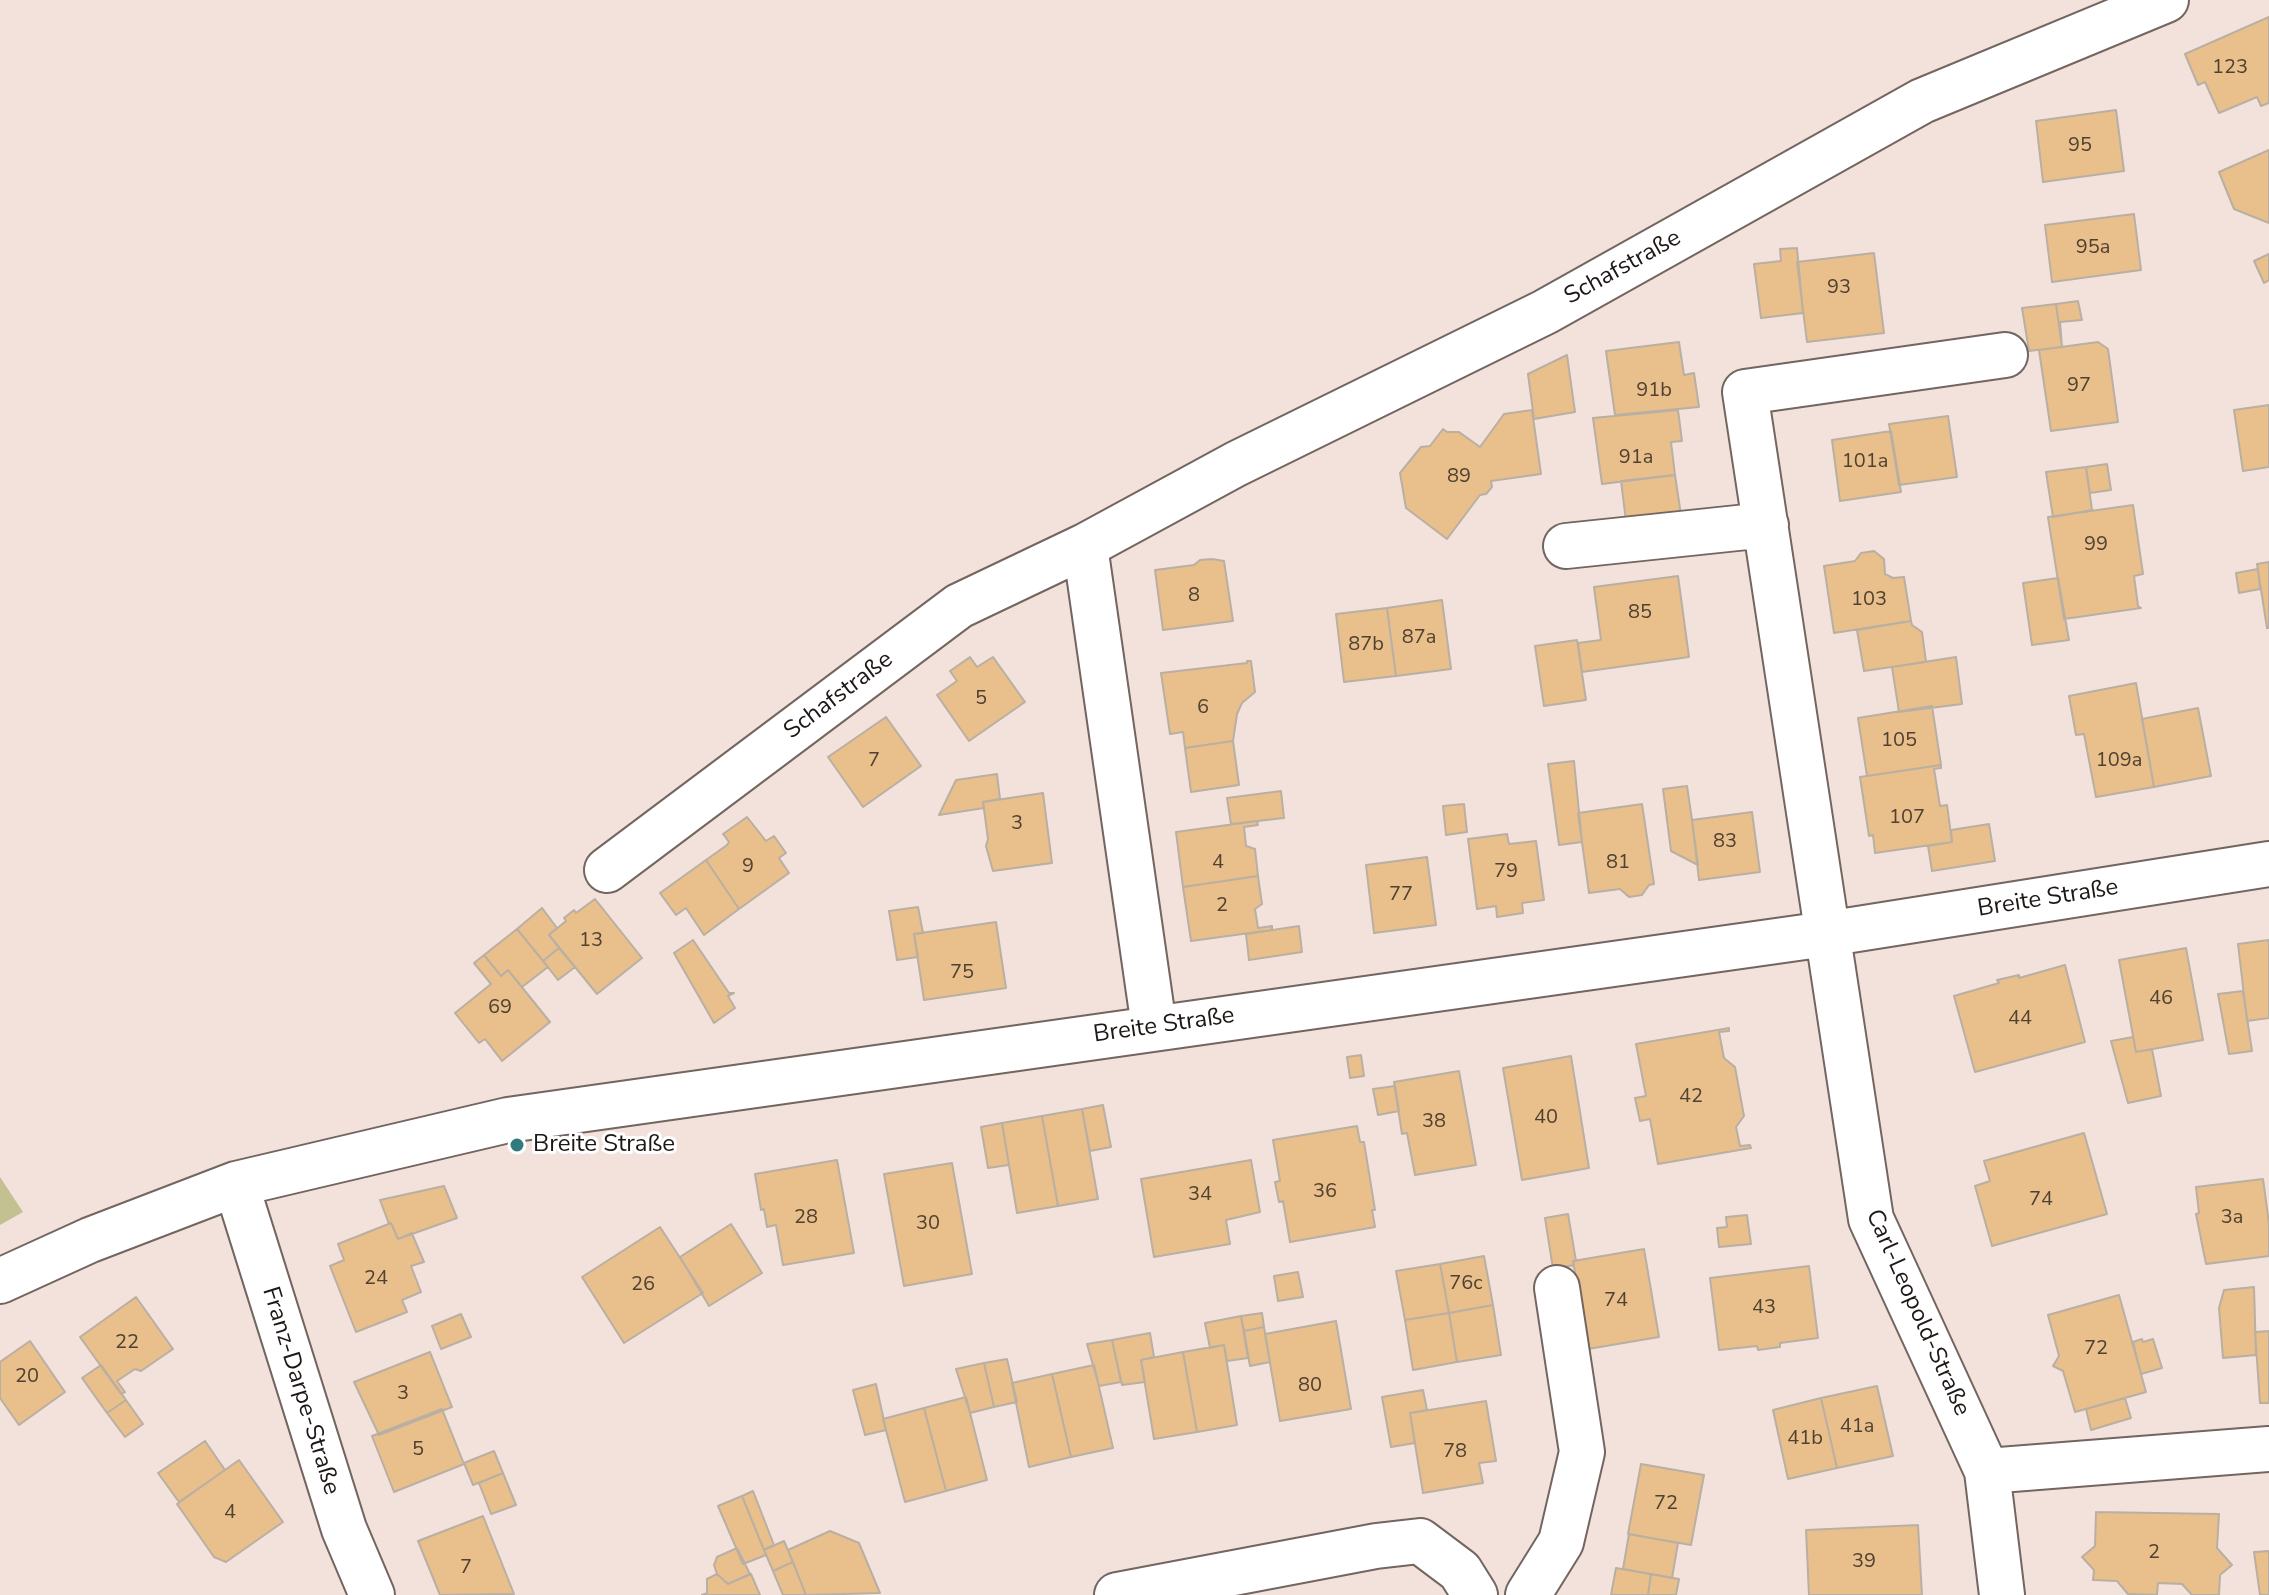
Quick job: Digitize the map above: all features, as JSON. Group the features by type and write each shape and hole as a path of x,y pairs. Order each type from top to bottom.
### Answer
{"street":[{"name":"Schafstraße","path":"607,870 959,606 1085,546 1236,464 1545,312 1922,101 2166,0"},
{"path":"1826,934 1745,392 2005,355"},
{"path":"1566,546 1766,525"},
{"path":"1085,546 1154,1027"},
{"name":"Breite Straße","path":"0,1281 90,1240 236,1184 508,1120 1826,934 2269,864"},
{"name":"Carl-Leopold-Straße","path":"1826,934 1871,1219 1987,1471 2002,1595"},
{"name":"Franz-Darpe-Straße","path":"236,1184 344,1529 372,1595"},
{"path":"1528,1595 1561,1542 1582,1452 1557,1288"},
{"path":"1987,1471 2269,1449"},
{"path":"1117,1595 1376,1546 1420,1541 1460,1571 1475,1595"}],"shaded area":[{"path":"0,1177 23,1212 0,1225"}],"building":[{"path":"2269,17 2269,103 2261,106 2257,97 2219,113 2205,82 2198,85 2185,54"},
{"path":"2116,110 2124,171 2043,182 2036,121"},
{"path":"2269,150 2269,223 2234,209 2219,172"},
{"path":"2134,214 2141,270 2052,282 2045,225"},
{"path":"1797,248 1803,313 1761,318 1754,264 1781,261 1780,249"},
{"path":"1874,253 1884,333 1807,342 1797,262"},
{"path":"2269,254 2269,280 2264,283 2254,261"},
{"path":"2078,301 2082,320 2060,322 2062,347 2056,304"},
{"path":"2056,304 2062,347 2029,351 2022,308"},
{"path":"1679,342 1684,375 1694,373 1699,407 1615,415 1606,351"},
{"path":"2098,342 2108,349 2118,422 2051,431 2039,350"},
{"path":"1567,355 1575,412 1534,419 1528,374"},
{"path":"2269,405 2269,467 2243,471 2234,410"},
{"path":"1532,410 1541,474 1491,481 1492,487 1486,494 1480,495 1447,539 1406,508 1400,473 1421,447 1430,446 1443,429 1459,432 1480,447 1504,414"},
{"path":"1678,410 1682,441 1671,442 1675,475 1602,484 1593,418"},
{"path":"1948,416 1957,477 1899,485 1889,424"},
{"path":"1891,431 1901,492 1840,501 1832,440"},
{"path":"2107,464 2111,490 2090,493 2086,467"},
{"path":"2086,467 2092,510 2053,517 2046,472"},
{"path":"1675,475 1681,515 1626,521 1621,481"},
{"path":"2133,505 2143,574 2134,576 2138,606 2141,608 2064,619 2048,517"},
{"path":"1874,551 1884,559 1885,574 1893,578 1904,577 1911,621 1834,633 1824,566 1855,561 1861,553"},
{"path":"1200,560 1224,561 1233,621 1163,630 1155,570 1194,565"},
{"path":"2269,562 2269,628 2267,628 2257,564"},
{"path":"2258,569 2260,589 2239,593 2236,573"},
{"path":"1678,576 1689,657 1582,672 1578,643 1601,640 1594,587"},
{"path":"2058,578 2069,640 2032,645 2023,583"},
{"path":"1442,600 1451,669 1396,676 1387,608"},
{"path":"1387,608 1396,676 1344,682 1336,614"},
{"path":"1911,621 1922,632 1926,662 1864,671 1857,630"},
{"path":"1577,640 1586,700 1544,706 1535,646"},
{"path":"970,657 977,667 993,657 1025,702 969,741 937,695 957,681 950,671"},
{"path":"1956,657 1962,704 1899,712 1892,667"},
{"path":"1251,661 1255,692 1242,703 1237,714 1233,741 1185,748 1183,732 1170,734 1161,673"},
{"path":"2136,683 2154,787 2096,797 2084,734 2076,735 2069,696"},
{"path":"1932,706 1941,765 1867,776 1858,718"},
{"path":"2198,708 2211,776 2154,787 2142,719"},
{"path":"886,717 921,766 863,807 828,757"},
{"path":"1233,741 1239,785 1191,792 1185,748"},
{"path":"1574,761 1582,842 1559,845 1548,764"},
{"path":"1941,765 1941,768 1934,769 1940,806 1947,805 1952,842 1875,853 1873,835 1869,836 1860,777"},
{"path":"997,774 1000,799 983,802 984,808 939,815 956,780"},
{"path":"1687,786 1698,865 1671,851 1663,789"},
{"path":"1281,791 1284,818 1231,824 1227,798"},
{"path":"1043,793 1052,863 993,871 986,846 988,839 983,802"},
{"path":"1464,804 1467,832 1446,835 1443,806"},
{"path":"1642,804 1654,884 1649,885 1642,895 1629,897 1620,889 1589,893 1578,813"},
{"path":"1752,812 1760,872 1699,880 1692,820"},
{"path":"747,817 766,841 774,836 786,853 779,858 789,873 739,909 706,860 729,842 723,834"},
{"path":"1257,821 1258,825 1244,827 1246,846 1255,849 1258,876 1183,887 1176,832"},
{"path":"1989,824 1995,861 1932,871 1928,846 1952,842 1951,830"},
{"path":"1507,834 1509,844 1536,841 1544,900 1522,903 1523,913 1497,917 1496,906 1477,909 1468,839"},
{"path":"1427,857 1436,925 1374,933 1366,865"},
{"path":"706,860 739,909 704,935 686,908 676,915 660,893"},
{"path":"1258,876 1262,904 1255,909 1258,928 1272,926 1272,930 1191,941 1183,887"},
{"path":"595,899 642,958 597,994 549,935 574,910 576,913"},
{"path":"918,907 923,933 914,934 918,957 897,960 889,911"},
{"path":"542,908 557,928 549,935 559,948 543,961 517,929"},
{"path":"996,922 1006,988 924,1000 914,934"},
{"path":"1299,926 1302,952 1249,960 1246,934"},
{"path":"517,929 548,967 522,987 508,970 501,976 484,955"},
{"path":"693,940 729,993 734,993 728,996 735,1008 714,1023 674,953"},
{"path":"2269,940 2269,1018 2247,1021 2238,944"},
{"path":"559,948 575,967 558,980 543,961"},
{"path":"2186,948 2203,1040 2136,1052 2119,960"},
{"path":"484,955 501,976 508,970 550,1022 502,1061 485,1039 479,1043 455,1013 491,984 474,963"},
{"path":"2065,965 2085,1042 1975,1072 1954,996 1999,983 1997,980 2019,975 2019,978"},
{"path":"2243,991 2252,1051 2229,1054 2218,994"},
{"path":"1729,1028 1729,1031 1719,1032 1724,1058 1735,1067 1744,1116 1736,1127 1740,1146 1750,1145 1751,1148 1658,1164 1650,1119 1640,1121 1635,1098 1646,1096 1636,1044"},
{"path":"2133,1037 2136,1052 2152,1049 2161,1096 2128,1103 2111,1041"},
{"path":"1361,1055 1364,1076 1350,1078 1347,1057"},
{"path":"1571,1056 1589,1168 1522,1180 1503,1068"},
{"path":"1459,1071 1476,1165 1415,1175 1407,1133 1402,1134 1394,1082"},
{"path":"1395,1086 1399,1111 1378,1115 1373,1089"},
{"path":"1103,1105 1111,1147 1090,1151 1082,1109"},
{"path":"1082,1109 1098,1199 1058,1206 1042,1116"},
{"path":"1042,1116 1058,1206 1017,1213 1002,1123"},
{"path":"1002,1123 1009,1165 988,1168 981,1127"},
{"path":"1357,1126 1360,1142 1364,1142 1375,1227 1290,1242 1283,1201 1279,1202 1275,1182 1280,1181 1273,1140"},
{"path":"2084,1133 2107,1214 1992,1246 1975,1186 1990,1181 1984,1161"},
{"path":"837,1160 854,1253 783,1265 776,1225 767,1227 755,1174"},
{"path":"1251,1160 1260,1212 1226,1220 1230,1244 1154,1257 1141,1179"},
{"path":"952,1163 972,1274 904,1286 884,1174"},
{"path":"2263,1179 2269,1223 2269,1256 2206,1264 2196,1214 2199,1213 2196,1187"},
{"path":"444,1186 457,1218 398,1239 380,1200"},
{"path":"1568,1214 1576,1261 1573,1261 1574,1265 1553,1269 1545,1218"},
{"path":"1747,1215 1751,1244 1719,1247 1717,1228 1727,1227 1726,1217"},
{"path":"391,1223 398,1239 412,1233 424,1262 411,1266 421,1292 402,1300 407,1312 356,1332 330,1266 344,1260 338,1244"},
{"path":"731,1224 762,1273 709,1306 680,1257"},
{"path":"660,1227 703,1293 624,1343 582,1277"},
{"path":"1644,1249 1659,1337 1588,1349 1573,1261"},
{"path":"1484,1256 1493,1305 1449,1313 1440,1264"},
{"path":"1440,1264 1449,1313 1405,1320 1396,1271"},
{"path":"1809,1266 1818,1338 1780,1343 1780,1347 1758,1350 1757,1346 1719,1350 1710,1278"},
{"path":"1298,1272 1303,1297 1278,1301 1274,1276"},
{"path":"2254,1287 2256,1355 2223,1358 2219,1308 2224,1290"},
{"path":"2119,1295 2146,1392 2075,1412 2063,1371 2053,1366 2059,1356 2048,1315"},
{"path":"136,1297 173,1349 141,1371 135,1369 117,1381 125,1392 121,1394 80,1337"},
{"path":"1493,1305 1501,1355 1457,1362 1449,1313"},
{"path":"1262,1313 1264,1327 1244,1331 1241,1316"},
{"path":"1449,1313 1457,1362 1413,1370 1405,1320"},
{"path":"461,1314 471,1337 441,1349 432,1326"},
{"path":"1241,1316 1248,1358 1227,1361 1224,1345 1210,1348 1205,1323"},
{"path":"1336,1321 1351,1409 1280,1421 1265,1334"},
{"path":"1264,1327 1270,1362 1250,1366 1244,1331"},
{"path":"2269,1331 2269,1403 2260,1403 2255,1332"},
{"path":"1150,1333 1154,1357 1141,1360 1145,1382 1122,1385 1112,1340"},
{"path":"2142,1339 2143,1342 2153,1339 2162,1368 2141,1374 2133,1342"},
{"path":"1112,1340 1121,1382 1099,1386 1087,1344"},
{"path":"30,1341 65,1392 19,1425 0,1398 0,1362"},
{"path":"1224,1345 1237,1425 1197,1432 1183,1352"},
{"path":"430,1352 452,1407 379,1435 354,1382"},
{"path":"1183,1352 1197,1432 1154,1439 1141,1360"},
{"path":"1007,1359 1017,1402 994,1407 984,1363"},
{"path":"984,1363 994,1407 970,1413 956,1369"},
{"path":"101,1365 126,1400 107,1413 82,1378"},
{"path":"1094,1365 1113,1448 1071,1457 1052,1374"},
{"path":"1052,1374 1071,1457 1029,1467 1012,1383"},
{"path":"876,1384 886,1430 865,1435 853,1390"},
{"path":"1877,1386 1893,1456 1837,1468 1821,1398"},
{"path":"1423,1390 1427,1410 1410,1413 1415,1443 1391,1447 1382,1397"},
{"path":"966,1397 987,1480 946,1491 924,1408"},
{"path":"1821,1398 1837,1468 1788,1479 1773,1410"},
{"path":"2125,1398 2131,1418 2091,1430 2086,1409"},
{"path":"126,1400 143,1424 125,1437 107,1413"},
{"path":"1486,1401 1496,1461 1479,1463 1483,1483 1423,1493 1410,1413"},
{"path":"924,1408 946,1491 905,1502 883,1419"},
{"path":"442,1409 464,1464 394,1492 372,1436"},
{"path":"205,1441 225,1470 179,1502 158,1473"},
{"path":"494,1451 503,1473 473,1485 464,1463"},
{"path":"239,1460 283,1522 226,1562 214,1557 177,1504"},
{"path":"1641,1464 1704,1475 1691,1545 1628,1534"},
{"path":"503,1473 516,1505 491,1514 479,1483"},
{"path":"753,1491 774,1545 764,1550 742,1496"},
{"path":"742,1496 766,1555 743,1564 718,1506"},
{"path":"2096,1512 2219,1514 2217,1548 2232,1565 2220,1575 2219,1595 2192,1595 2182,1584 2158,1583 2157,1595 2128,1594 2117,1581 2093,1580 2094,1570 2082,1557 2095,1546"},
{"path":"483,1516 514,1594 440,1595 418,1541"},
{"path":"1918,1525 1922,1595 1809,1595 1806,1530"},
{"path":"830,1531 859,1543 880,1593 806,1595 788,1550"},
{"path":"1629,1534 1678,1543 1672,1578 1623,1569"},
{"path":"784,1541 793,1562 773,1571 764,1550"},
{"path":"737,1548 750,1574 728,1584 717,1574 714,1565 717,1557"},
{"path":"2269,1551 2269,1595 2260,1595 2254,1552"},
{"path":"793,1562 806,1595 783,1595 773,1571"},
{"path":"1616,1568 1651,1574 1648,1595 1611,1595"},
{"path":"717,1574 728,1584 751,1574 760,1595 702,1595 707,1593 707,1579"},
{"path":"1651,1574 1679,1579 1676,1595 1648,1595"}],"place":[{"name":"Breite Straße","path":"517,1145"}]}
